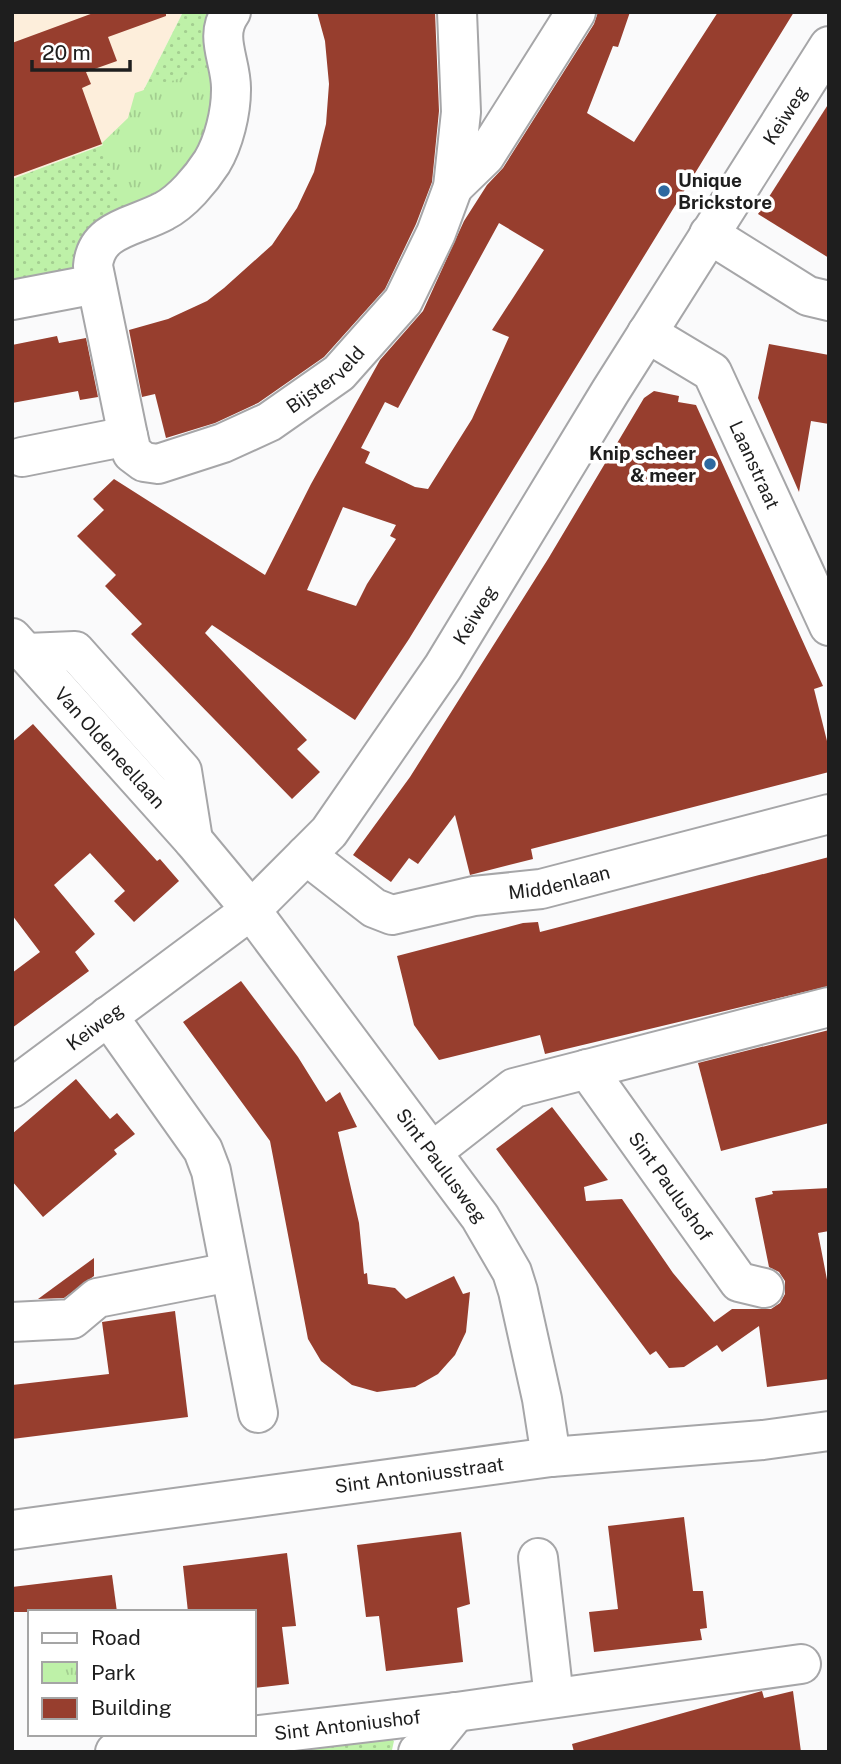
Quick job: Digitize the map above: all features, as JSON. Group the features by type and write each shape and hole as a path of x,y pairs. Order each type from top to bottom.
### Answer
{"street":[{"name":"Bijsterveld","path":"231,12 224,22 223,46 232,88 226,126 213,161 166,211 102,240 94,251 96,284 132,453 144,462 158,464 223,443 269,422 339,373 403,301 436,233 453,187 461,112 457,12"},
{"name":"Bijsterveld","path":"453,187 485,156 576,12"},
{"name":"Keiweg","path":"12,1088 251,910 306,855 356,797 443,667 709,234 829,46"},
{"path":"709,234 808,296 829,301"},
{"path":"12,300 96,284"},
{"name":"Laanstraat","path":"648,333 712,372 829,626"},
{"path":"22,457 128,436"},
{"name":"Van Oldeneellaan","path":"20,646 75,651 182,771 193,840 251,910"},
{"name":"Middenlaan","path":"306,855 374,908 392,915 474,896 541,888 829,814"},
{"name":"Sint Paulusweg","path":"251,910 480,1217 512,1272 542,1399 551,1457"},
{"path":"432,1152 514,1088 829,1007"},
{"path":"108,1016 203,1150 211,1171 258,1413"},
{"name":"Sint Paulushof","path":"587,1069 739,1282 764,1288"},
{"path":"12,1321 72,1319 97,1298 230,1272"},
{"name":"Sint Antoniusstraat","path":"12,1530 551,1457 763,1440 829,1431"},
{"path":"538,1558 554,1698"},
{"name":"Sint Antoniushof","path":"115,1752 252,1744 456,1712 801,1664"},
{"name":"Sint Antoniushof","path":"418,1752 426,1749 456,1712"}],"shaded area":[{"path":"12,12 183,12 119,139 12,179"}],"green space":[{"path":"183,12 217,12 208,143 91,275 12,289 12,179 119,139"},
{"path":"211,68 211,123 199,156 172,181 126,208 102,143 128,118 135,93"},
{"path":"389,1737 394,1741 392,1750 384,1752 277,1752"}],"building":[{"path":"96,12 166,12 166,16 108,37 117,61 86,72 91,84 82,88 102,144 12,177 12,43"},
{"path":"317,12 435,12 439,111 432,182 416,224 385,289 324,357 258,403 215,423 166,438 155,394 142,397 129,330 168,319 207,301 272,245 297,208 314,172 326,124 329,84 325,41"},
{"path":"598,12 630,12 618,47 613,46 587,113 634,142 718,12 794,12 409,639 355,720 212,625 205,633 307,740 297,749 320,772 292,799 131,634 142,624 105,586 116,575 77,536 104,510 93,499 114,479 265,575 311,484 380,360 423,311 464,221 487,185 503,168 594,24","holes":["499,223 544,250 492,330 509,337 472,419 428,489 415,487 365,463 370,452 361,448 385,402 398,408","343,507 396,525 390,536 396,539 356,606 307,590"]},
{"path":"829,103 829,258 758,214"},
{"path":"57,336 59,343 86,338 98,397 80,400 78,391 12,403 12,345"},
{"path":"769,344 829,355 829,424 811,421 799,492 758,398"},
{"path":"654,391 679,396 678,402 696,405 823,686 814,689 829,749 829,772 531,849 533,859 470,875 455,815 418,864 409,858 391,882 353,855 410,777 548,559 644,398"},
{"path":"33,724 157,861 160,859 179,881 134,922 114,901 125,891 90,853 54,885 95,934 75,952 89,971 12,1028 12,973 40,952 12,915 12,742"},
{"path":"829,857 829,986 545,1054 540,1035 439,1060 414,1025 397,956 523,923 538,922 540,932"},
{"path":"241,981 298,1057 326,1102 340,1092 357,1127 338,1132 359,1223 364,1274 367,1273 368,1284 395,1288 406,1299 454,1276 463,1294 470,1292 466,1332 455,1355 438,1374 415,1387 377,1392 352,1385 321,1361 308,1339 270,1141 183,1022"},
{"path":"829,1030 829,1123 721,1151 698,1063"},
{"path":"76,1079 110,1119 117,1113 135,1134 114,1150 117,1154 43,1217 12,1181 12,1134"},
{"path":"552,1107 608,1180 584,1187 586,1201 622,1199 673,1273 714,1322 732,1309 771,1309 780,1303 785,1294 785,1281 779,1272 769,1267 755,1198 773,1194 772,1191 829,1188 829,1231 818,1233 829,1290 829,1379 767,1387 759,1326 722,1352 717,1345 684,1367 669,1368 656,1351 650,1355 496,1149"},
{"path":"94,1258 94,1276 64,1298 38,1299"},
{"path":"175,1311 188,1417 12,1439 12,1385 109,1374 102,1322"},
{"path":"684,1517 693,1591 703,1591 707,1628 700,1629 702,1640 594,1652 589,1612 618,1609 608,1526"},
{"path":"461,1532 470,1604 457,1608 463,1662 386,1671 379,1616 366,1617 357,1545"},
{"path":"287,1553 296,1626 282,1627 289,1684 256,1688 256,1610 188,1610 183,1566"},
{"path":"112,1575 117,1610 12,1612 12,1587"},
{"path":"762,1691 764,1698 793,1691 801,1752 574,1752 572,1744"}],"place":[{"name":"Unique Brickstore","path":"664,191"},
{"name":"Knip scheer & meer","path":"710,464"}]}
